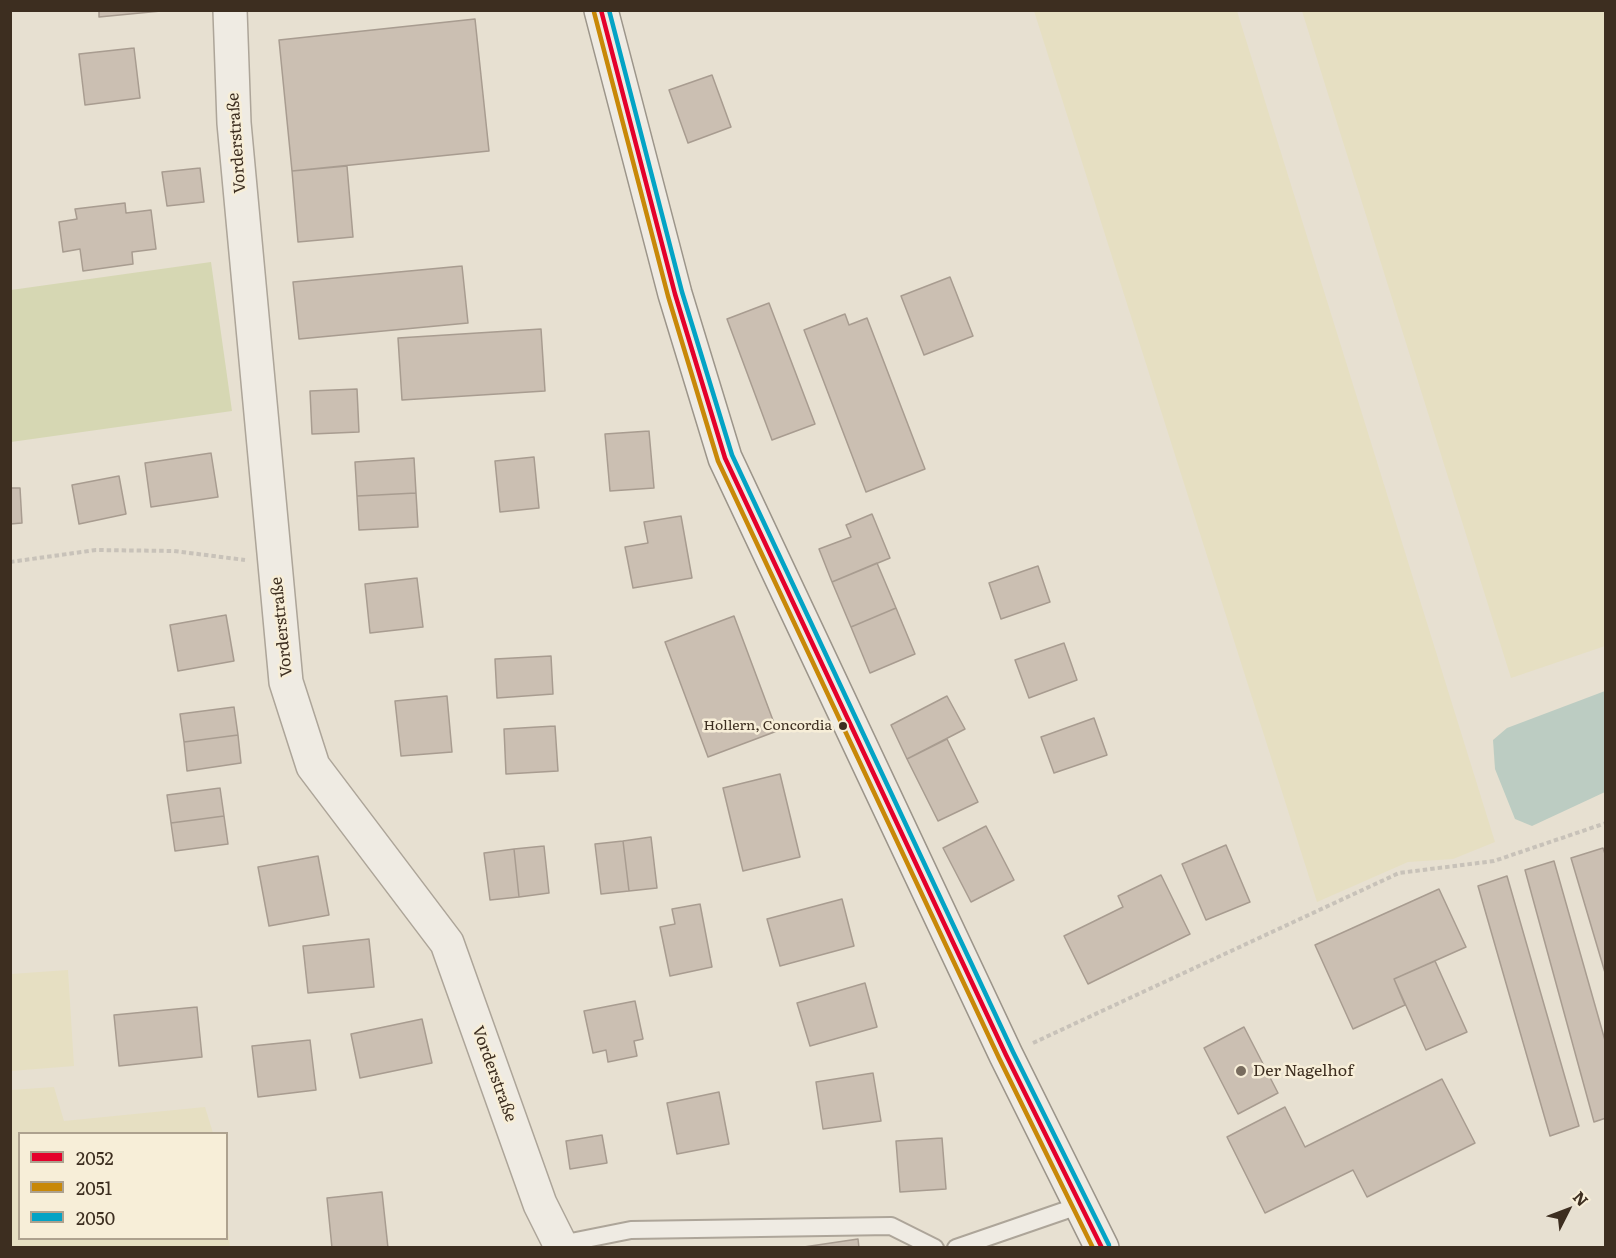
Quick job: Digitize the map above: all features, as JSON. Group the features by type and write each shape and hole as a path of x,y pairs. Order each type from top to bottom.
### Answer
{"main road":[{"name":"Vorderstraße","path":"230,10 234,123 286,682 313,766 447,943 540,1204 562,1246"},
{"path":"601,10 675,294 725,458 1006,1055 1102,1248"}],"lane":[{"path":"956,1248 1081,1205"},
{"path":"562,1246 630,1230 891,1226 935,1248"}],"path":[{"path":"10,562 96,550 174,551 275,564"},
{"path":"1006,1055 1399,873 1494,861 1605,823"}],"shaded area":[{"path":"1034,11 1237,11 1495,842 1453,859 1408,862 1317,902"},
{"path":"1302,11 1605,11 1605,646 1511,678"},
{"path":"1605,691 1605,792 1532,826 1515,819 1495,769 1493,740 1507,728"},
{"path":"68,970 74,1066 11,1071 11,974"},
{"path":"54,1087 64,1121 205,1107 213,1132 18,1132 18,1240 228,1240 228,1230 230,1247 11,1247 11,1090"}],"green space":[{"path":"211,262 232,411 11,442 11,290"}],"building":[{"path":"99,10 161,10 161,11 99,17"},
{"path":"475,19 489,151 292,171 279,40"},
{"path":"134,48 140,98 85,105 79,54"},
{"path":"712,75 731,127 688,143 669,90"},
{"path":"347,166 353,237 298,242 292,171"},
{"path":"200,168 204,202 167,206 162,172"},
{"path":"125,203 126,213 151,210 156,249 132,252 133,264 83,271 80,249 63,252 59,222 77,219 75,209"},
{"path":"462,266 468,323 299,339 293,282"},
{"path":"950,277 973,336 924,355 901,296"},
{"path":"769,303 815,424 772,440 727,319"},
{"path":"845,314 849,325 867,318 925,469 866,492 804,330"},
{"path":"541,329 545,391 402,400 398,338"},
{"path":"357,389 359,432 312,434 310,391"},
{"path":"649,431 654,488 610,491 605,434"},
{"path":"211,453 218,497 151,507 145,463"},
{"path":"534,457 539,508 500,512 495,461"},
{"path":"414,458 416,493 357,496 355,462"},
{"path":"119,476 126,514 79,524 72,485"},
{"path":"10,488 20,488 22,523 10,524"},
{"path":"416,493 418,527 359,530 357,496"},
{"path":"872,514 890,558 832,582 819,549 851,537 846,525"},
{"path":"681,516 692,578 633,588 625,547 648,543 644,522"},
{"path":"877,563 896,608 851,627 832,582"},
{"path":"1038,566 1050,602 1001,619 989,583"},
{"path":"417,578 423,627 370,633 365,584"},
{"path":"896,608 915,654 870,673 851,627"},
{"path":"226,615 234,661 178,671 170,625"},
{"path":"734,616 777,731 708,757 665,642"},
{"path":"1064,643 1077,680 1029,698 1015,660"},
{"path":"551,656 553,694 497,698 495,659"},
{"path":"447,696 452,752 401,756 395,701"},
{"path":"947,696 965,729 907,759 891,725"},
{"path":"234,707 238,735 184,742 180,714"},
{"path":"1094,718 1107,755 1054,773 1041,737"},
{"path":"555,726 558,771 506,774 504,729"},
{"path":"238,735 241,763 187,771 184,742"},
{"path":"947,739 978,802 938,821 907,759"},
{"path":"780,774 800,857 743,871 723,788"},
{"path":"220,788 224,816 171,823 167,795"},
{"path":"224,816 228,844 175,851 171,823"},
{"path":"986,826 1014,880 971,902 943,848"},
{"path":"651,837 657,888 629,891 623,841"},
{"path":"623,841 629,891 601,894 595,844"},
{"path":"1226,845 1250,902 1206,920 1182,864"},
{"path":"544,846 549,893 519,897 514,849"},
{"path":"1603,848 1606,857 1606,976 1571,858"},
{"path":"514,849 519,897 490,900 484,853"},
{"path":"318,856 329,915 269,926 258,867"},
{"path":"1554,861 1606,1044 1606,1118 1594,1122 1525,870"},
{"path":"1161,875 1190,934 1088,984 1064,936 1123,907 1118,896"},
{"path":"1507,876 1579,1126 1550,1136 1478,886"},
{"path":"1439,889 1466,947 1394,979 1405,1005 1353,1029 1315,945"},
{"path":"842,899 854,946 780,966 767,919"},
{"path":"700,904 712,967 670,976 660,927 675,924 672,909"},
{"path":"369,939 374,987 308,993 303,946"},
{"path":"1435,961 1467,1032 1426,1050 1394,979"},
{"path":"865,983 877,1027 810,1046 797,1003"},
{"path":"635,1001 643,1039 634,1041 637,1056 608,1062 606,1050 593,1053 584,1011"},
{"path":"197,1007 202,1057 119,1066 114,1015"},
{"path":"422,1019 432,1063 360,1078 351,1034"},
{"name":"Der Nagelhof","path":"1244,1027 1278,1093 1238,1114 1204,1048"},
{"path":"310,1040 316,1090 258,1097 252,1046"},
{"path":"873,1073 881,1121 823,1129 816,1082"},
{"path":"1442,1079 1475,1143 1367,1197 1353,1170 1265,1213 1227,1137 1285,1107 1305,1147"},
{"path":"719,1092 729,1144 677,1154 667,1103"},
{"path":"602,1135 607,1163 570,1169 566,1141"},
{"path":"942,1138 946,1189 900,1192 896,1141"},
{"path":"382,1192 388,1248 332,1248 327,1198"},
{"path":"858,1239 859,1248 797,1248"}],"transit line":[{"name":"2052","path":"601,10 675,294 725,458 1006,1055 1102,1248"},
{"name":"2050","path":"609,10 682,292 732,455 1013,1052 1109,1245"},
{"name":"2051","path":"594,12 668,296 718,461 999,1058 1093,1248"}],"place":[{"name":"Hollern, Concordia","path":"843,726"},
{"name":"Der Nagelhof","path":"1241,1071"}]}
